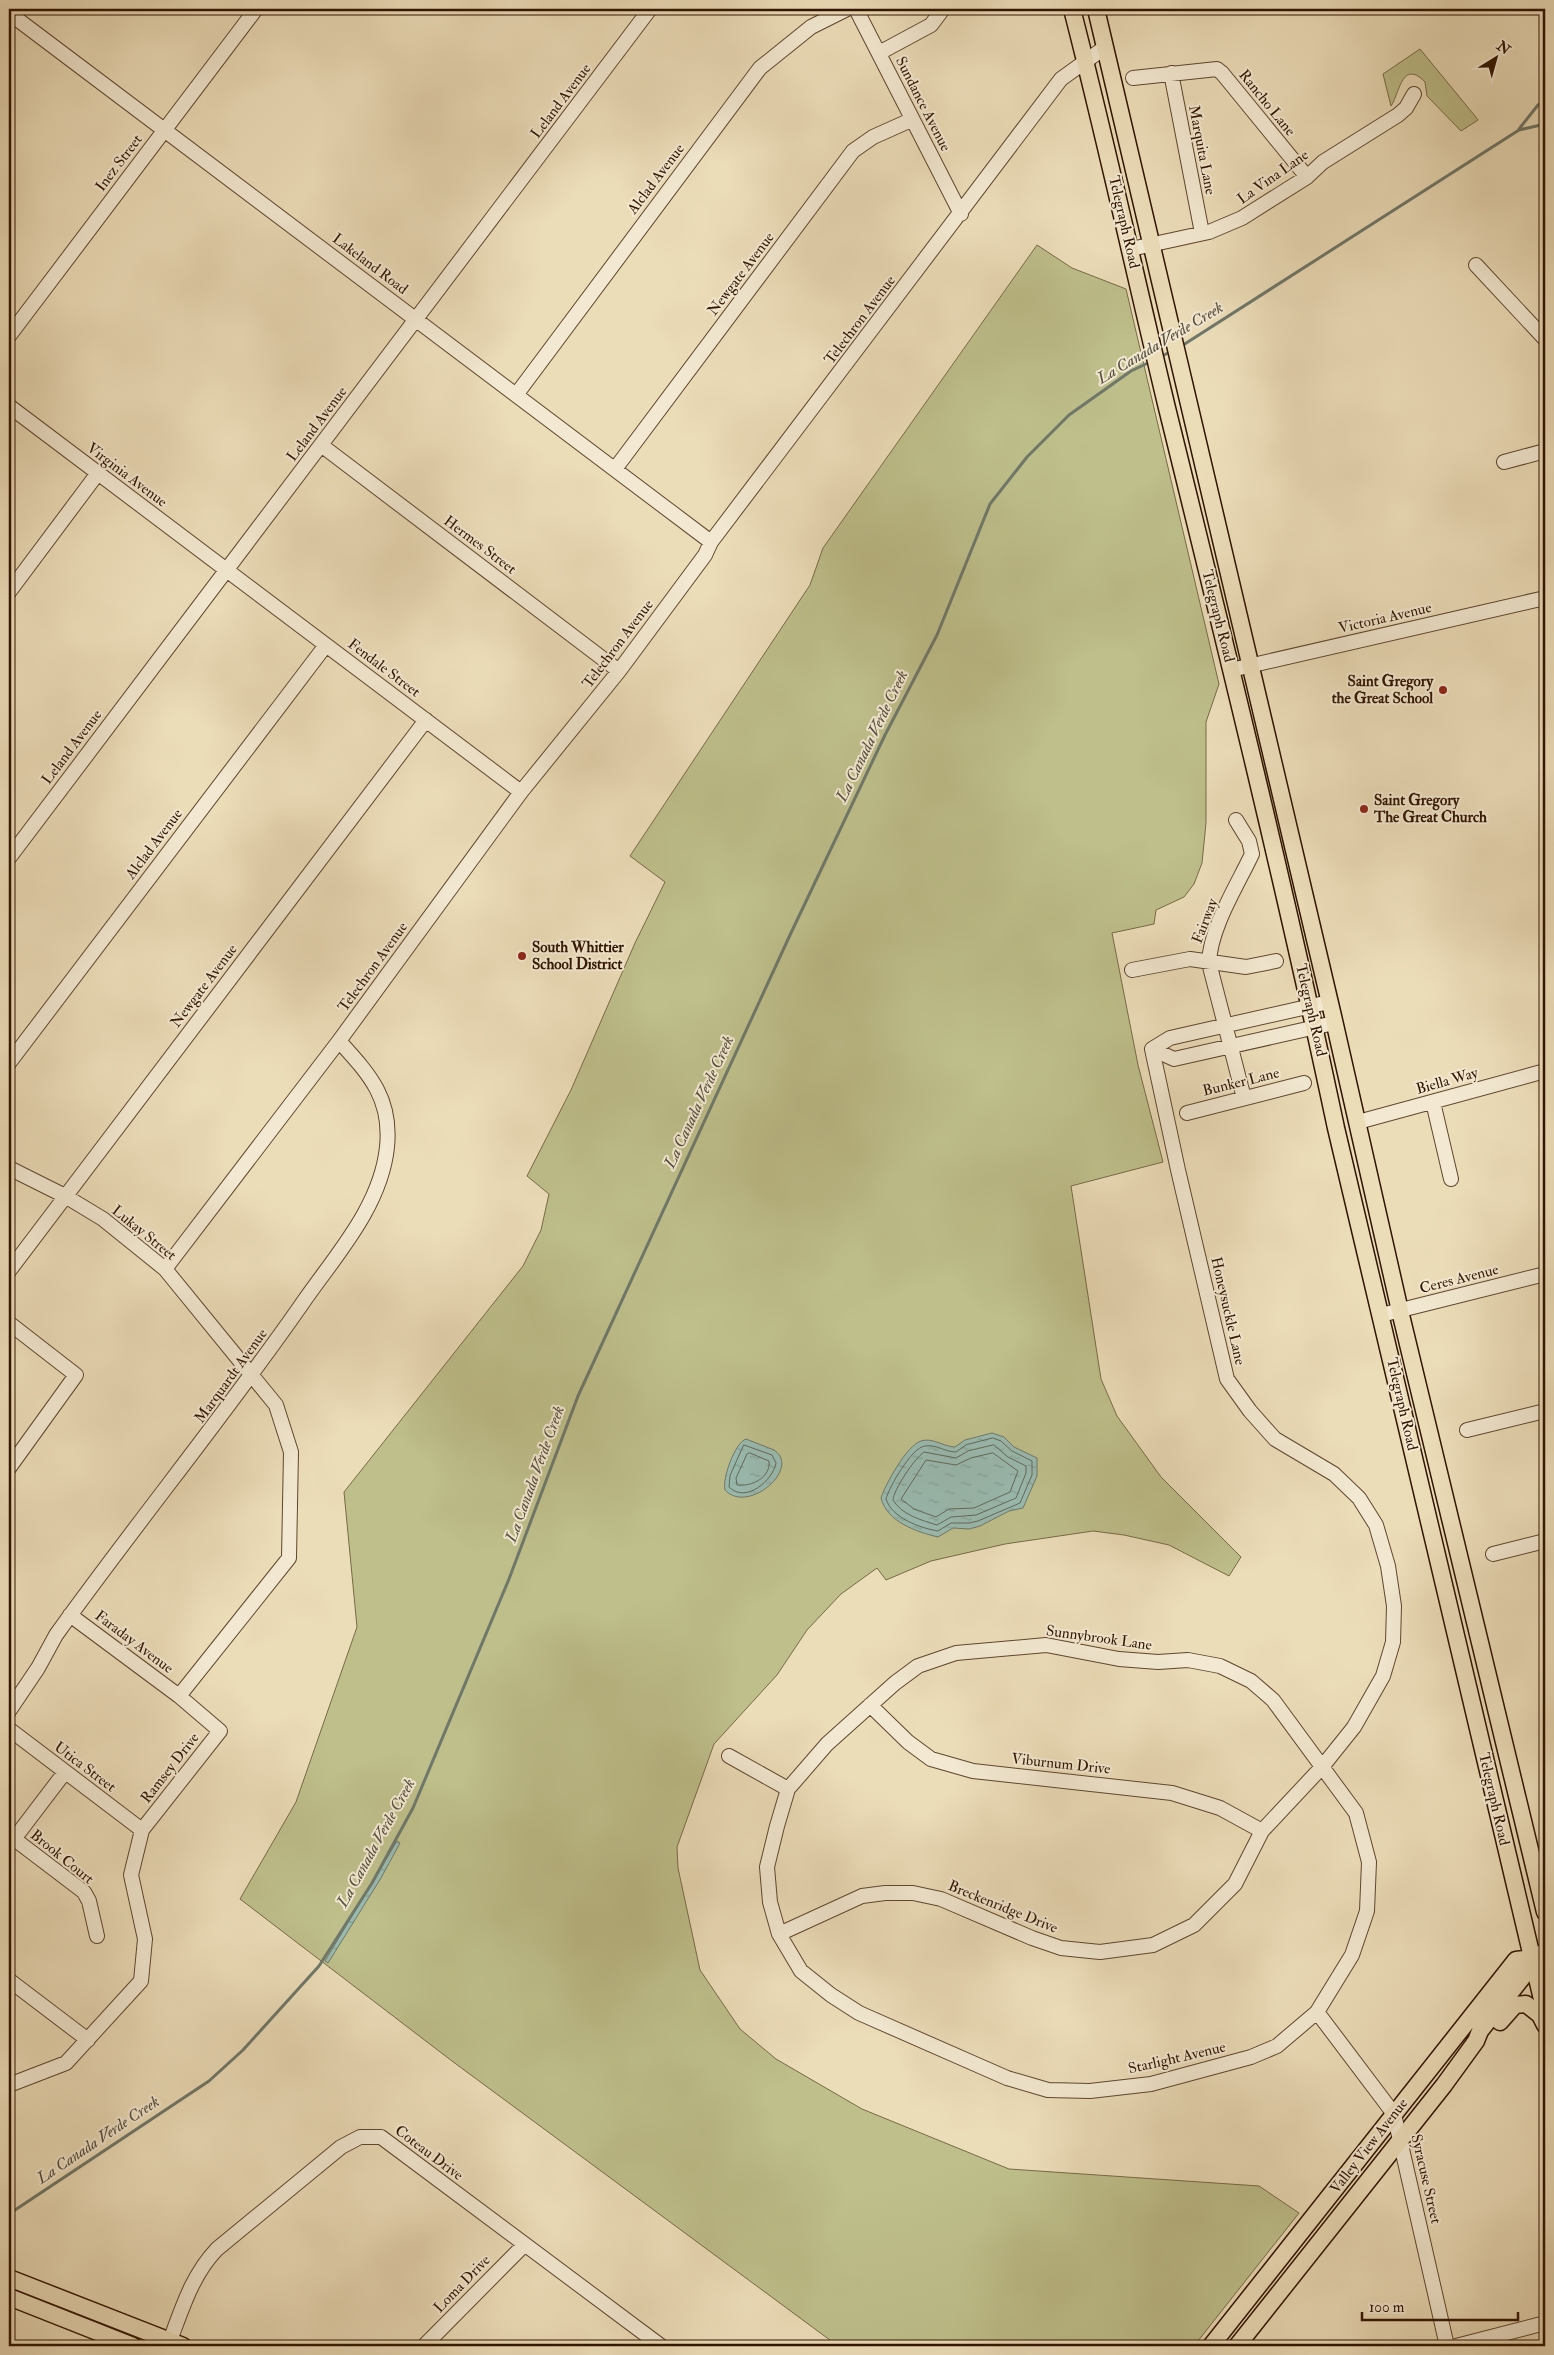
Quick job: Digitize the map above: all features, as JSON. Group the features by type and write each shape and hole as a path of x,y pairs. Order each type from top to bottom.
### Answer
{"main road":[{"name":"Telegraph Road","path":"1072,9 1231,670 1315,1027 1336,1128 1506,1852 1539,1955 1545,2012"},
{"name":"Telegraph Road","path":"1096,9 1358,1122 1400,1311 1545,1912"},
{"name":"Valley View Avenue","path":"1237,2346 1401,2139 1476,2041 1480,2031 1539,1955"},
{"name":"Valley View Avenue","path":"1211,2346 1516,1960 1539,1955"},
{"path":"1476,2041 1487,2038 1516,2005 1529,2005 1540,2015 1545,2025"},
{"path":"9,2278 173,2345"},
{"path":"9,2297 133,2346"}],"street":[{"name":"Inez Street","path":"9,336 256,9"},
{"name":"Leland Avenue","path":"9,858 650,9"},
{"name":"Alclad Avenue","path":"516,394 760,68 811,26 847,9"},
{"name":"Sundance Avenue","path":"856,9 879,52 911,120 961,214"},
{"path":"879,52 931,25 943,9"},
{"name":"Lakeland Road","path":"9,12 711,542"},
{"name":"Telechron Avenue","path":"165,1269 339,1041 521,792 619,671 705,555 711,542 1061,80 1104,48"},
{"name":"Rancho Lane","path":"1133,78 1217,69 1307,177"},
{"name":"Marquita Lane","path":"1171,73 1202,233"},
{"name":"La Vina Lane","path":"1130,249 1202,233 1226,226 1242,218 1307,177 1323,162 1398,115 1406,108 1414,94"},
{"name":"Newgate Avenue","path":"614,469 853,151 873,137 911,120"},
{"path":"1476,264 1545,339"},
{"name":"Virginia Avenue","path":"9,406 226,570"},
{"name":"Hermes Street","path":"321,445 619,671"},
{"path":"1504,462 1545,451"},
{"path":"9,592 98,473"},
{"name":"Fendale Street","path":"226,570 521,792"},
{"name":"Victoria Avenue","path":"1231,670 1545,598"},
{"name":"Alclad Avenue","path":"9,1063 326,645"},
{"name":"Newgate Avenue","path":"9,1271 426,720"},
{"name":"Fairway","path":"1236,820 1249,841 1252,854 1215,932 1209,950 1209,962 1244,1098"},
{"path":"1132,970 1190,959 1246,967 1276,961"},
{"path":"1152,1049 1170,1038 1329,1002"},
{"path":"1152,1049 1174,1059 1334,1023"},
{"name":"Marquardt Avenue","path":"9,1711 70,1615 252,1376 362,1218 378,1181 387,1146 385,1107 371,1076 339,1041"},
{"name":"Honeysuckle Lane","path":"1152,1049 1227,1379 1250,1411 1275,1439 1334,1474 1359,1498 1376,1525 1388,1566 1394,1606 1393,1642 1383,1676 1354,1727 1322,1767"},
{"name":"Biella Way","path":"1358,1122 1545,1071"},
{"name":"Bunker Lane","path":"1186,1113 1304,1083"},
{"path":"1433,1102 1451,1179"},
{"name":"Lukay Street","path":"9,1168 65,1196 103,1219 165,1269 252,1376"},
{"name":"Ceres Avenue","path":"1381,1315 1545,1274"},
{"path":"9,1323 76,1375 9,1468"},
{"path":"179,1696 289,1558 291,1452 276,1405 252,1376"},
{"path":"1467,1430 1545,1411"},
{"path":"1493,1554 1545,1541"},
{"name":"Faraday Avenue","path":"70,1615 179,1696"},
{"name":"Sunnybrook Lane","path":"779,1934 770,1902 767,1867 788,1789 828,1744 895,1683 918,1666 956,1654 1046,1645 1119,1659 1158,1662 1188,1660 1220,1666 1252,1680 1273,1700 1322,1767"},
{"name":"Ramsey Drive","path":"9,2085 66,2062 141,1981 145,1939 131,1875 142,1830 220,1731 179,1696"},
{"name":"Viburnum Drive","path":"870,1705 908,1742 931,1759 973,1771 1172,1793 1220,1808 1262,1831"},
{"name":"Utica Street","path":"9,1729 142,1830"},
{"path":"728,1756 788,1789"},
{"name":"Breckenridge Drive","path":"779,1934 862,1896 885,1893 913,1893 941,1899 1032,1938 1061,1948 1100,1952 1153,1945 1194,1924 1235,1884 1262,1831 1322,1767"},
{"name":"Starlight Avenue","path":"779,1934 801,1971 831,1995 859,2013 1007,2078 1048,2090 1090,2091 1151,2084 1251,2057 1277,2046 1317,2012 1352,1955 1367,1911 1369,1862 1356,1813 1322,1767"},
{"path":"12,1837 64,1772"},
{"name":"Brook Court","path":"12,1837 84,1892 89,1901 97,1936"},
{"path":"9,1980 88,2040"},
{"name":"Syracuse Street","path":"1317,2012 1394,2114 1447,2346"},
{"name":"Coteau Drive","path":"173,2345 194,2280 203,2263 217,2249 341,2147 360,2137 381,2137 662,2346"},
{"name":"Loma Drive","path":"424,2346 524,2244"},
{"path":"1456,2346 1545,2324"}],"green space":[{"path":"1420,49 1478,120 1461,131 1427,96 1425,82 1417,76 1411,74 1406,76 1391,106 1383,74"},
{"path":"1037,245 1072,268 1126,289 1219,684 1206,722 1206,823 1202,863 1194,884 1184,897 1156,910 1154,924 1112,933 1138,1065 1163,1162 1071,1186 1101,1379 1117,1416 1161,1477 1241,1557 1229,1576 1169,1545 1124,1535 1093,1531 1005,1544 931,1561 886,1580 877,1568 841,1594 807,1630 777,1675 714,1744 677,1847 678,1868 700,1970 740,2029 776,2059 862,2109 1009,2169 1259,2186 1299,2213 1194,2346 838,2346 452,2061 240,1899 296,1802 357,1627 344,1492 523,1266 541,1230 549,1194 527,1176 571,1090 635,943 665,882 630,856 810,585 823,548"}],"water":[{"path":"992,1433 1004,1437 1014,1447 1037,1458 1037,1476 1023,1508 1009,1511 980,1526 969,1529 953,1528 938,1537 912,1529 889,1514 881,1498 897,1466 915,1444 929,1440 955,1447 965,1440"},
{"path":"746,1439 774,1450 781,1458 781,1467 777,1477 769,1486 758,1493 746,1497 735,1496 725,1490 725,1478 734,1454"},
{"path":"397,1841 400,1843 381,1878 328,1963 325,1961"}],"waterway":[{"path":"1519,129 1538,105 1545,100"},
{"name":"La Canada Verde Creek","path":"1180,347 1519,130 1545,124"},
{"name":"La Canada Verde Creek","path":"1160,357 1172,351"},
{"name":"La Canada Verde Creek","path":"9,2214 209,2081 243,2050 319,1966 372,1883 413,1808 509,1579 578,1396 790,935 885,735 937,635 990,504 1027,457 1069,415 1131,371 1150,362"}],"place":[{"name":"Saint Gregory the Great School","path":"1443,690"},
{"name":"Saint Gregory The Great Church","path":"1364,809"},
{"name":"South Whittier School District","path":"522,956"}]}
